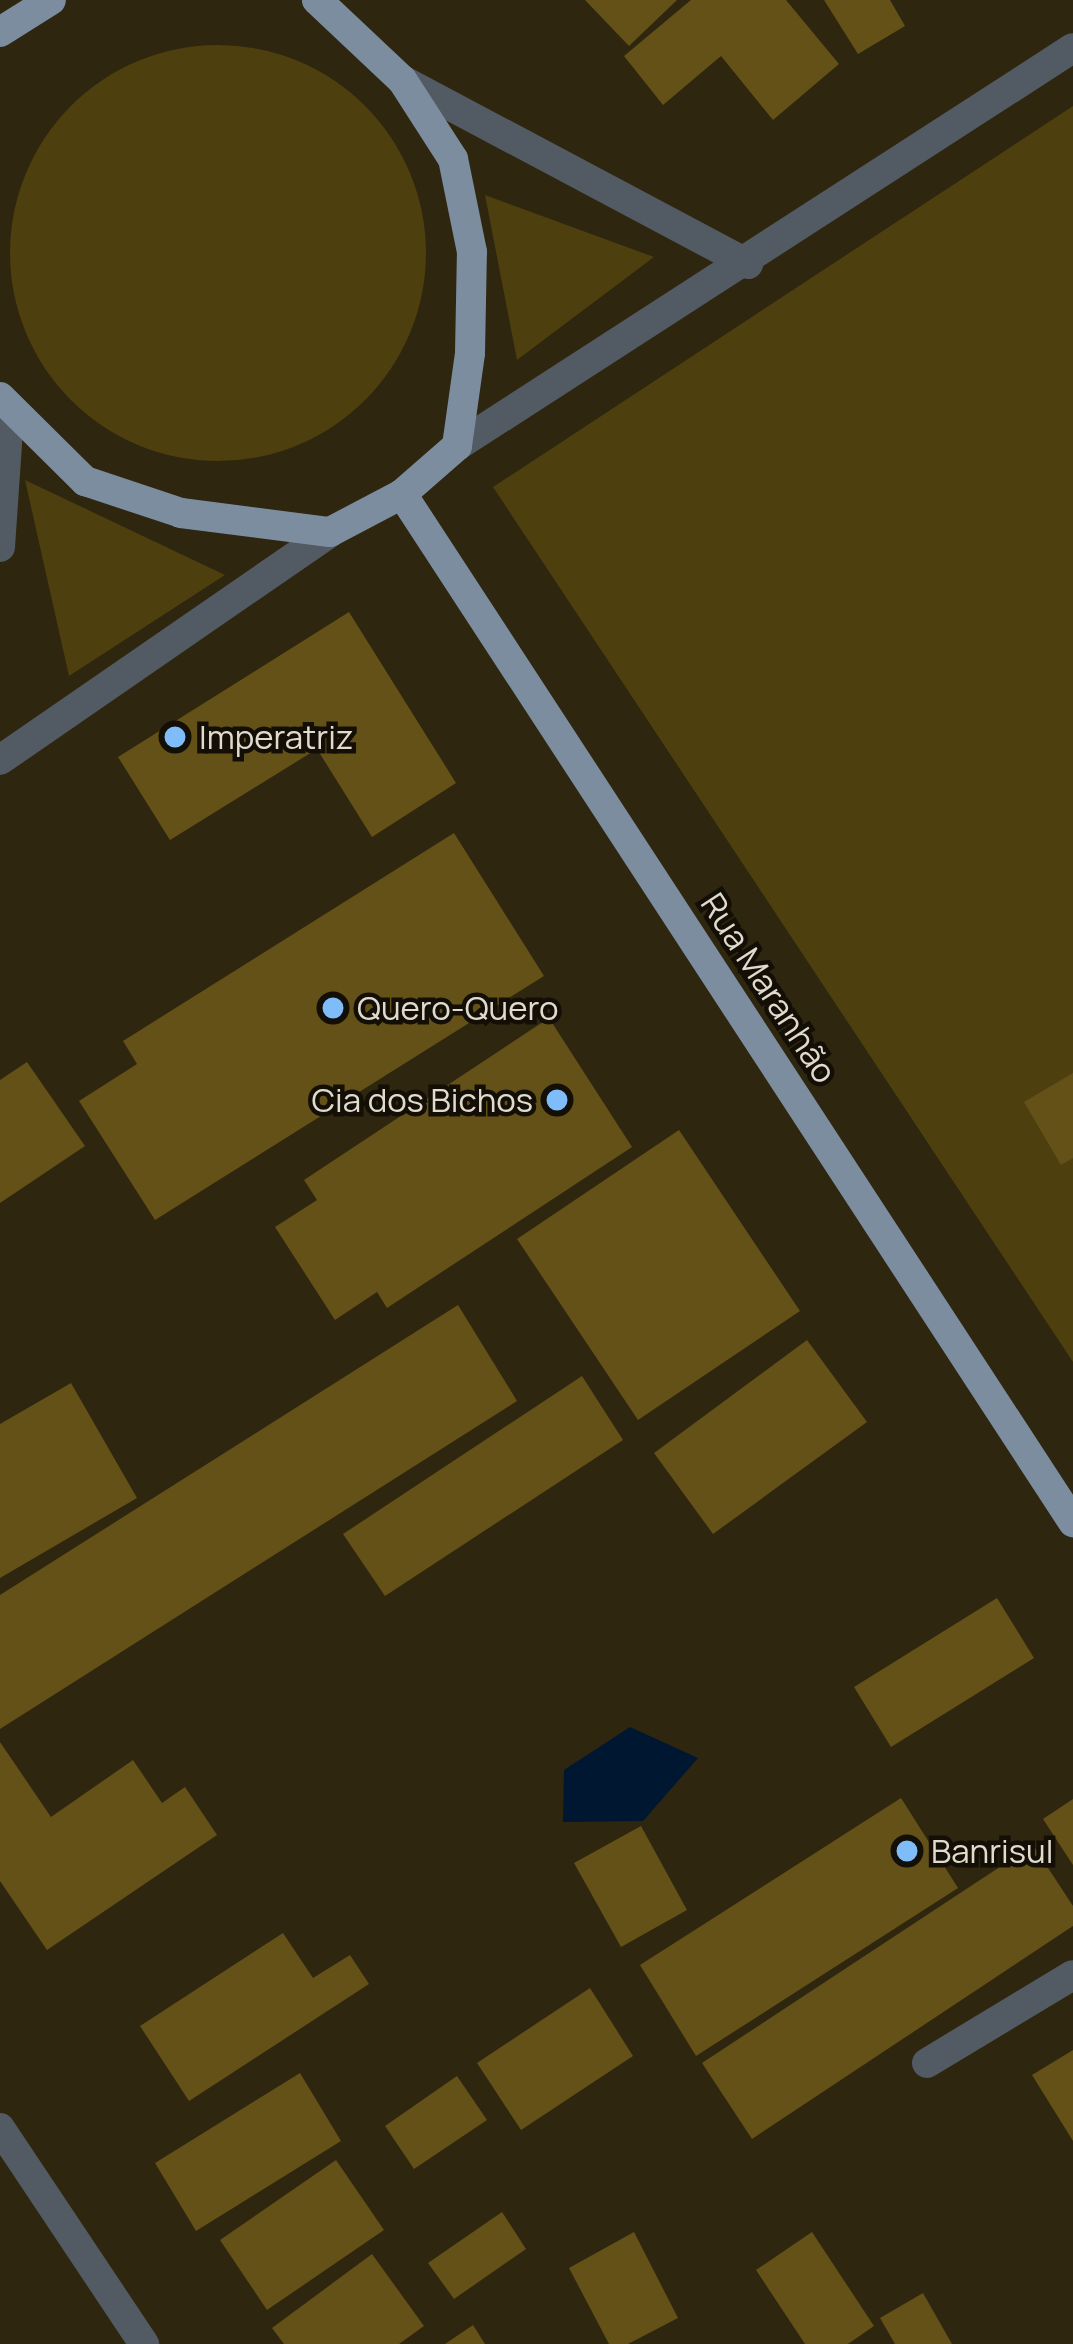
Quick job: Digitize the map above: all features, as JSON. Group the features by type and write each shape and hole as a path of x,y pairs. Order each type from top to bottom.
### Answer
{"main road":[{"path":"0,32 51,0"},
{"path":"5,405 85,481 181,513 331,532 402,494 457,446 470,353 472,252 453,159 402,80 317,0"},
{"name":"Rua Maranhão","path":"402,494 1073,1522"}],"street":[{"path":"457,446 748,264 1073,48"},
{"path":"402,80 748,264"},
{"path":"0,547 5,405"},
{"path":"0,760 331,532"},
{"path":"927,2063 1073,1975"},
{"path":"0,2128 144,2344"}],"shaded area":[{"path":"218,45 258,49 297,61 333,80 365,106 391,138 410,174 422,213 426,253 422,293 410,332 391,368 365,400 333,426 297,445 258,457 218,461 178,457 139,445 103,426 71,400 45,368 26,332 14,293 10,253 14,213 26,174 45,138 71,106 103,80 139,61 178,49"},
{"path":"1073,106 1073,1362 493,487"},
{"path":"485,195 654,257 517,360"},
{"path":"25,480 225,575 69,676"}],"water":[{"path":"630,1727 698,1758 643,1821 563,1822 564,1770"}],"building":[{"path":"585,0 677,0 629,46"},
{"path":"691,0 786,0 839,64 773,120 721,56 663,105 624,56"},
{"path":"824,0 890,0 905,26 858,54"},
{"path":"349,612 456,783 372,837 317,749 170,840 118,757"},
{"name":"Quero-Quero","path":"454,833 544,976 155,1220 79,1101 137,1064 123,1041"},
{"path":"549,1018 632,1147 387,1308 377,1292 335,1320 275,1227 317,1200 304,1180"},
{"path":"27,1062 85,1146 0,1203 0,1080"},
{"path":"1073,1073 1073,1158 1061,1165 1024,1102"},
{"path":"679,1130 800,1311 638,1420 517,1239"},
{"path":"458,1305 517,1401 0,1729 0,1595"},
{"path":"807,1340 867,1422 713,1534 654,1453"},
{"path":"582,1376 623,1440 385,1596 343,1534"},
{"path":"71,1383 137,1498 0,1578 0,1424"},
{"path":"997,1598 1034,1658 891,1747 854,1687"},
{"path":"0,1742 51,1817 133,1760 162,1803 185,1787 217,1835 47,1950 0,1881"},
{"path":"901,1798 958,1888 696,2056 640,1965"},
{"path":"1073,1799 1073,1865 1043,1819"},
{"path":"641,1826 687,1910 621,1947 574,1863"},
{"path":"1033,1845 1073,1906 1073,1926 752,2139 702,2063"},
{"path":"283,1933 313,1978 350,1955 369,1984 189,2101 140,2026"},
{"path":"590,1988 633,2056 521,2130 477,2063"},
{"path":"1073,2050 1073,2141 1032,2075"},
{"path":"300,2073 341,2141 196,2231 155,2163"},
{"path":"457,2076 487,2120 414,2169 385,2126"},
{"path":"336,2160 384,2230 267,2310 220,2240"},
{"path":"502,2212 526,2249 454,2299 428,2263"},
{"path":"634,2232 678,2318 628,2344 609,2344 569,2268"},
{"path":"812,2232 874,2326 848,2344 805,2344 756,2270"},
{"path":"372,2254 424,2326 399,2344 284,2344 272,2328"},
{"path":"923,2293 952,2344 895,2344 880,2318"},
{"path":"473,2325 485,2344 445,2344"}],"place":[{"name":"Imperatriz","path":"175,737"},
{"name":"Quero-Quero","path":"333,1008"},
{"name":"Cia dos Bichos","path":"557,1100"},
{"name":"Banrisul","path":"907,1851"}]}
